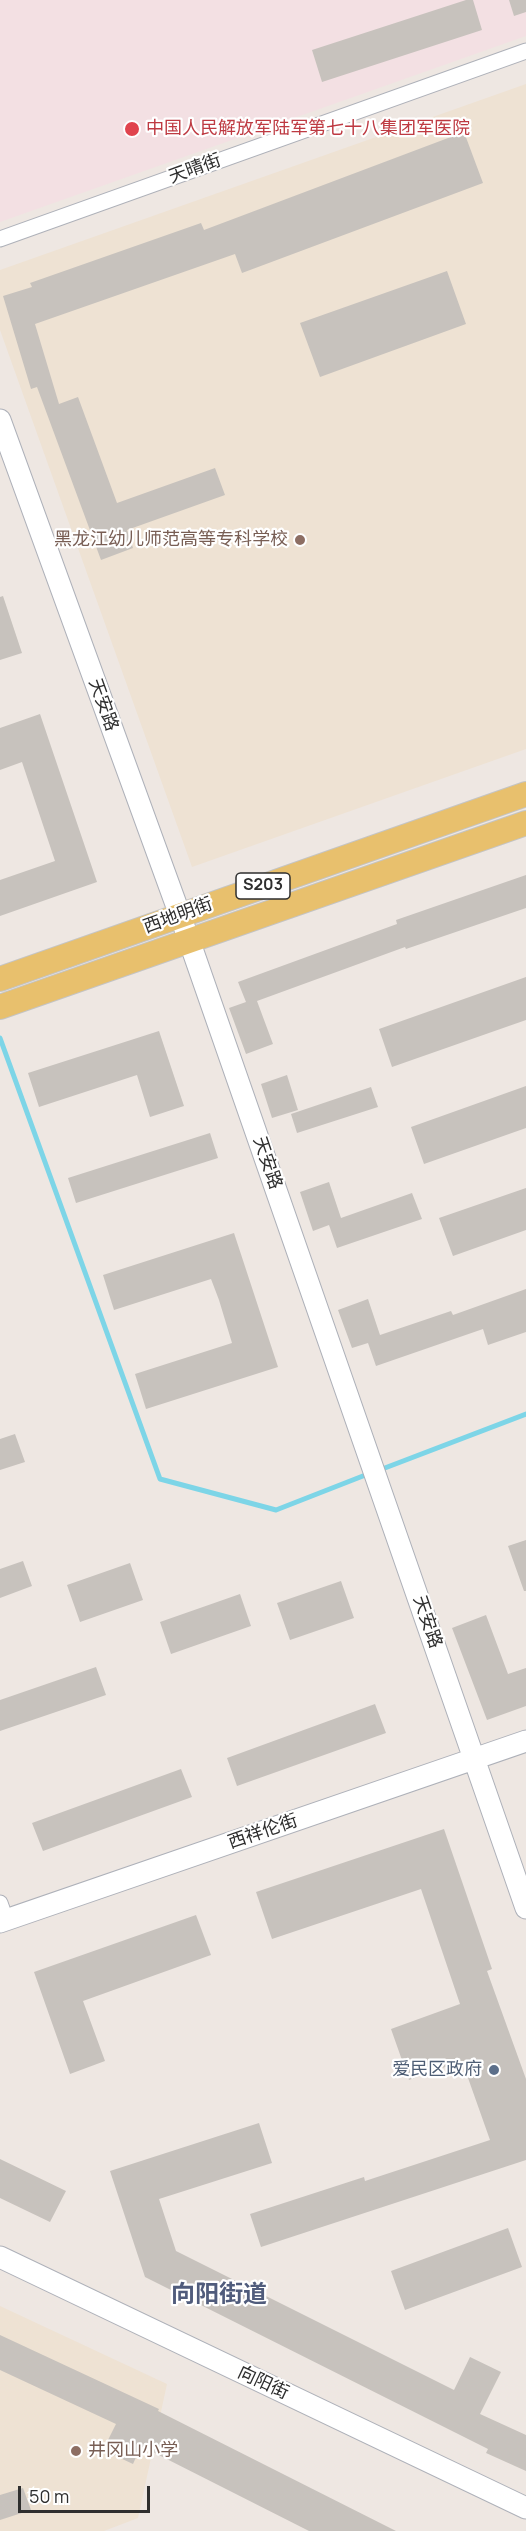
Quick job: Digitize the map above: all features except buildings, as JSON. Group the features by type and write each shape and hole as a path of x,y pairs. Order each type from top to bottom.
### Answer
{"main road":[{"name":"西地明街","path":"0,979 526,794"},
{"name":"西地明街","path":"0,1007 526,823"}],"street":[{"name":"天晴街","path":"0,239 526,51"},
{"name":"天安路","path":"0,420 189,940 526,1908"},
{"name":"西祥伦街","path":"2,1915 526,1741"},
{"name":"向阳街","path":"0,2257 526,2508"}],"shaded area":[{"name":"中国人民解放军陆军第七十八集团军医院","path":"0,0 526,0 526,36 0,222"},
{"name":"黑龙江幼儿师范高等专科学校","path":"526,84 526,749 192,867 0,330 0,270"},
{"name":"井冈山小学","path":"0,2306 167,2384 138,2518 104,2531 0,2531"}],"waterway":[{"path":"0,1038 160,1479 276,1510 368,1474"},
{"path":"377,1471 526,1414"}],"place":[{"name":"中国人民解放军陆军第七十八集团军医院","path":"132,129"},
{"name":"黑龙江幼儿师范高等专科学校","path":"300,540"},
{"name":"爱民区政府","path":"494,2070"},
{"name":"井冈山小学","path":"76,2451"}],"district":[{"name":"向阳街道","path":"219,2295"}]}
